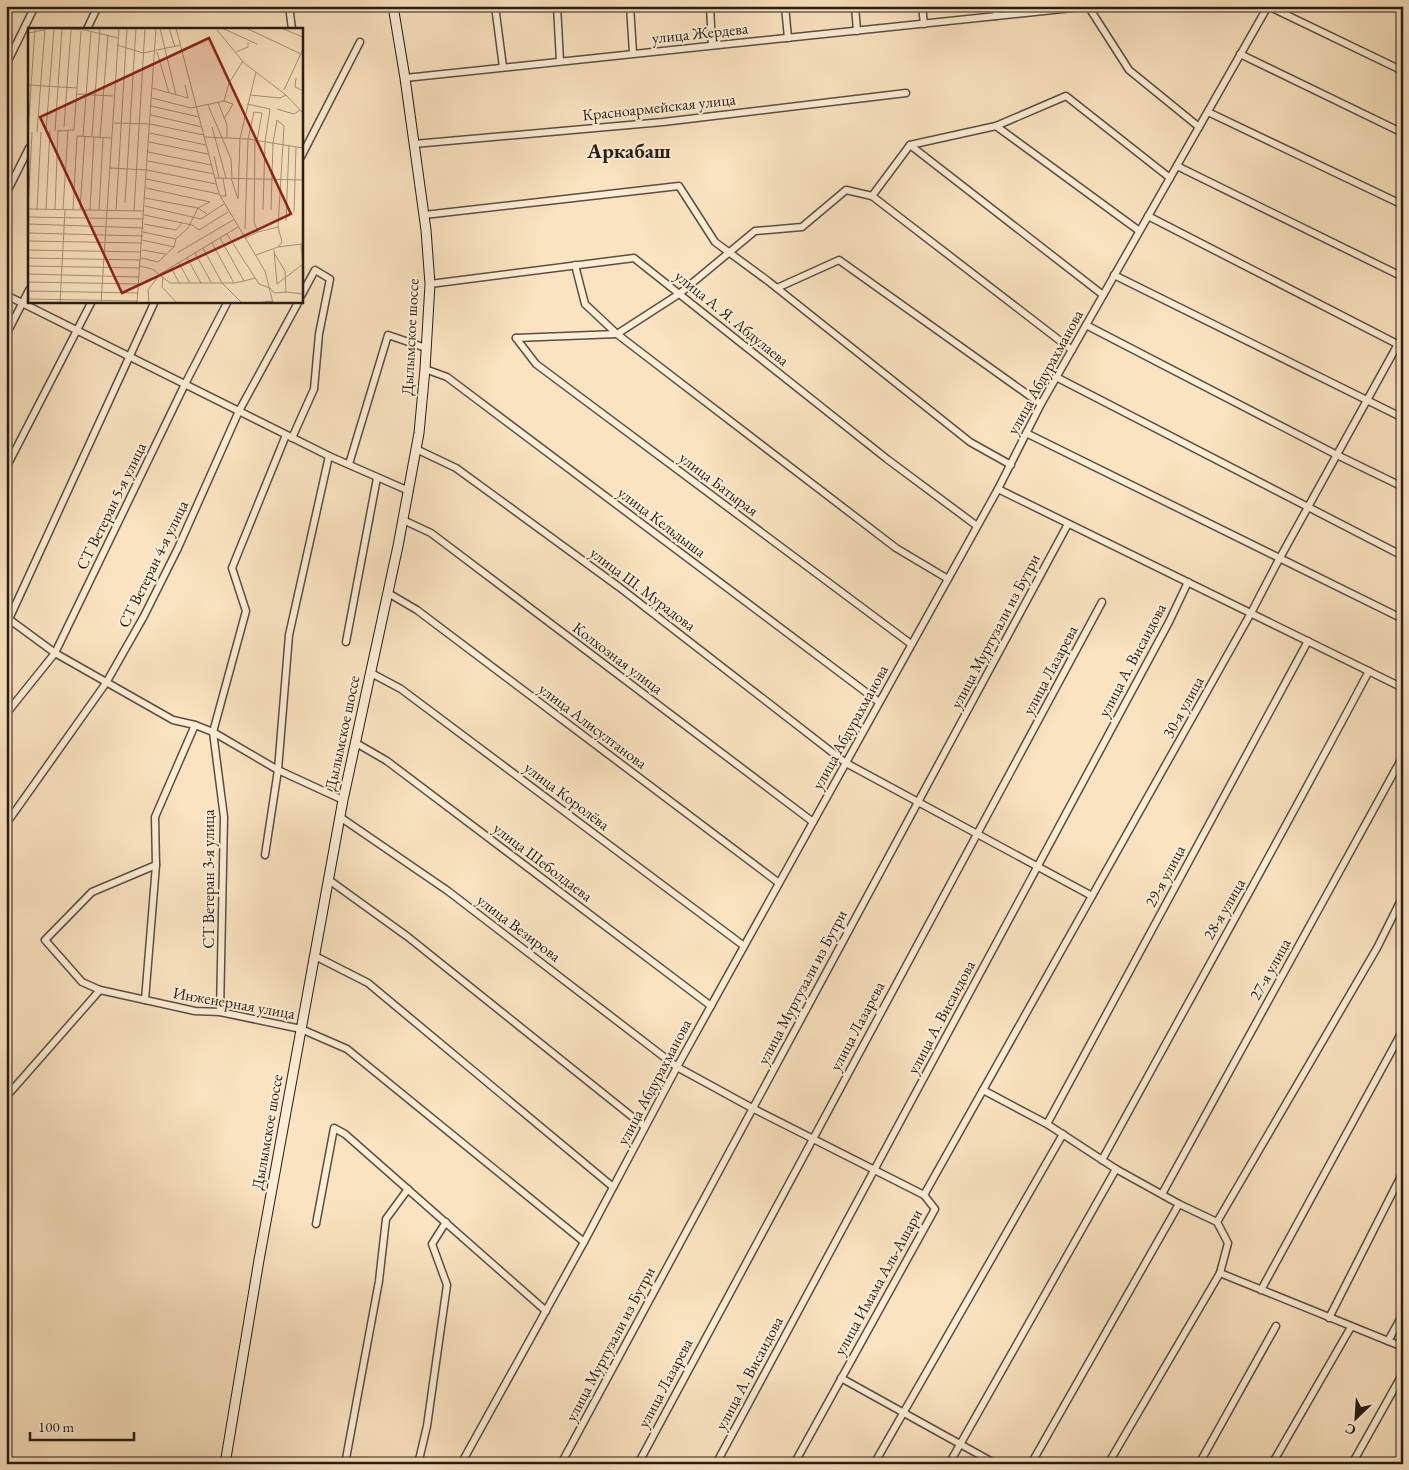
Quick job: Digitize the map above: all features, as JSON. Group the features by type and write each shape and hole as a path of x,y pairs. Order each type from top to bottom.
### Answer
{"main road":[{"name":"Дылымское шоссе","path":"225,1464 259,1260 343,800 388,594 416,449 425,369 430,284 424,214 405,78 392,6"}],"street":[{"path":"6,64 35,6"},
{"path":"87,28 98,6"},
{"path":"289,6 292,28"},
{"path":"494,6 503,67"},
{"path":"557,6 560,61"},
{"path":"630,6 633,53"},
{"path":"710,6 712,45"},
{"path":"785,6 788,38"},
{"path":"855,6 857,30"},
{"path":"922,6 924,24"},
{"path":"996,6 996,16"},
{"path":"1268,6 1403,71"},
{"name":"улица Абдурахманова","path":"461,1464 584,1242 677,1067 1011,465 1041,404 1138,230 1148,216 1268,6"},
{"path":"1089,7 1129,70 1199,127"},
{"name":"улица Жердева","path":"405,78 1089,7"},
{"path":"302,156 360,42"},
{"path":"1240,54 1403,134"},
{"name":"Красноармейская улица","path":"414,144 663,122 906,93"},
{"path":"872,196 910,145 996,126 1066,96 1170,178"},
{"path":"1208,112 1403,205"},
{"path":"996,126 1138,230"},
{"path":"910,145 1103,295"},
{"path":"6,194 28,150"},
{"path":"1177,166 1403,277"},
{"path":"424,214 680,186 715,242 777,288 970,442 1011,465"},
{"path":"618,334 679,294 755,231 802,227 846,190 872,196 1072,350"},
{"path":"1148,216 1400,345"},
{"name":"улица А. Я. Абдулаева","path":"430,284 634,258 888,459 977,526"},
{"path":"777,288 840,260 1041,404"},
{"path":"575,265 585,304 618,334 896,548 948,579"},
{"name":"СТ Ветеран 3-я улица","path":"220,1012 224,817 213,732 246,611 232,568 289,436 314,389 319,334 330,279 315,270 302,294"},
{"path":"1114,276 1403,418"},
{"path":"6,334 28,292"},
{"path":"6,294 328,456 409,491"},
{"path":"6,468 92,302"},
{"path":"155,302 8,618 55,653 173,720 195,725 213,732 278,770 343,800"},
{"name":"СТ Ветеран 5-я улица","path":"6,714 55,653 185,384 227,302"},
{"name":"СТ Ветеран 4-я улица","path":"6,824 106,682 144,616 178,548 239,411 297,302"},
{"path":"1086,325 1336,455 1403,487"},
{"name":"улица Батырая","path":"618,334 516,338 536,364 912,644"},
{"path":"349,464 388,335 426,348"},
{"name":"30-я улица","path":"983,1090 1251,613 1336,455 1400,345 1403,335"},
{"name":"улица Кельдыша","path":"425,369 447,377 879,702"},
{"path":"1056,378 1403,556"},
{"path":"1026,433 1403,619"},
{"name":"улица Ш. Мурадова","path":"416,449 456,468 511,508 627,593 846,763 1038,865 1092,896"},
{"path":"265,855 278,770 289,635 328,456"},
{"path":"346,642 377,478"},
{"path":"998,488 1403,688"},
{"name":"Колхозная улица","path":"403,520 431,533 813,822"},
{"name":"улица Муртузали из Бутри","path":"561,1464 1068,524"},
{"name":"улица А. Висаидова","path":"716,1464 1169,622 1188,582"},
{"name":"улица Алисултанова","path":"388,594 416,610 779,883"},
{"name":"улица Лазарева","path":"638,1464 1102,602"},
{"name":"29-я улица","path":"1047,1124 1308,641"},
{"name":"28-я улица","path":"1102,1160 1285,829 1369,671"},
{"name":"улица Королёва","path":"371,673 401,689 744,946"},
{"path":"145,1000 156,865 155,817 195,725"},
{"name":"улица Шеболдаева","path":"356,743 387,761 711,1006"},
{"name":"27-я улица","path":"1162,1194 1403,756"},
{"name":"улица Везирова","path":"340,817 352,823 448,891 677,1067 752,1108 924,1195"},
{"path":"6,1097 100,990 82,982 45,940 92,892 156,865"},
{"path":"329,880 408,937 645,1126"},
{"path":"1217,1222 1377,948 1403,896"},
{"path":"315,956 368,983 613,1187"},
{"name":"Инженерная улица","path":"100,990 194,1011 220,1012 301,1028 347,1049 584,1242"},
{"path":"1261,1290 1403,1030"},
{"path":"983,1090 1047,1124 1116,1169 1179,1204 1217,1222 1228,1243 1220,1273 1108,1464"},
{"name":"улица Имама Аль-Ашари","path":"794,1464 935,1209 924,1195 983,1090"},
{"path":"316,1224 334,1128 345,1134 546,1310"},
{"path":"874,1464 1063,1134"},
{"path":"949,1464 1116,1169"},
{"path":"1329,1318 1403,1172"},
{"path":"345,1464 378,1281 386,1219 408,1189"},
{"path":"1031,1464 1179,1204"},
{"path":"418,1464 427,1426 447,1285 432,1244 446,1222"},
{"path":"1220,1273 1403,1347"},
{"path":"1388,1341 1403,1314"},
{"path":"1199,1464 1276,1326"},
{"path":"1272,1464 1351,1327"},
{"path":"1352,1464 1403,1373"},
{"path":"841,1378 996,1464"}],"district":[{"name":"Аркабаш","path":"629,150"}]}
